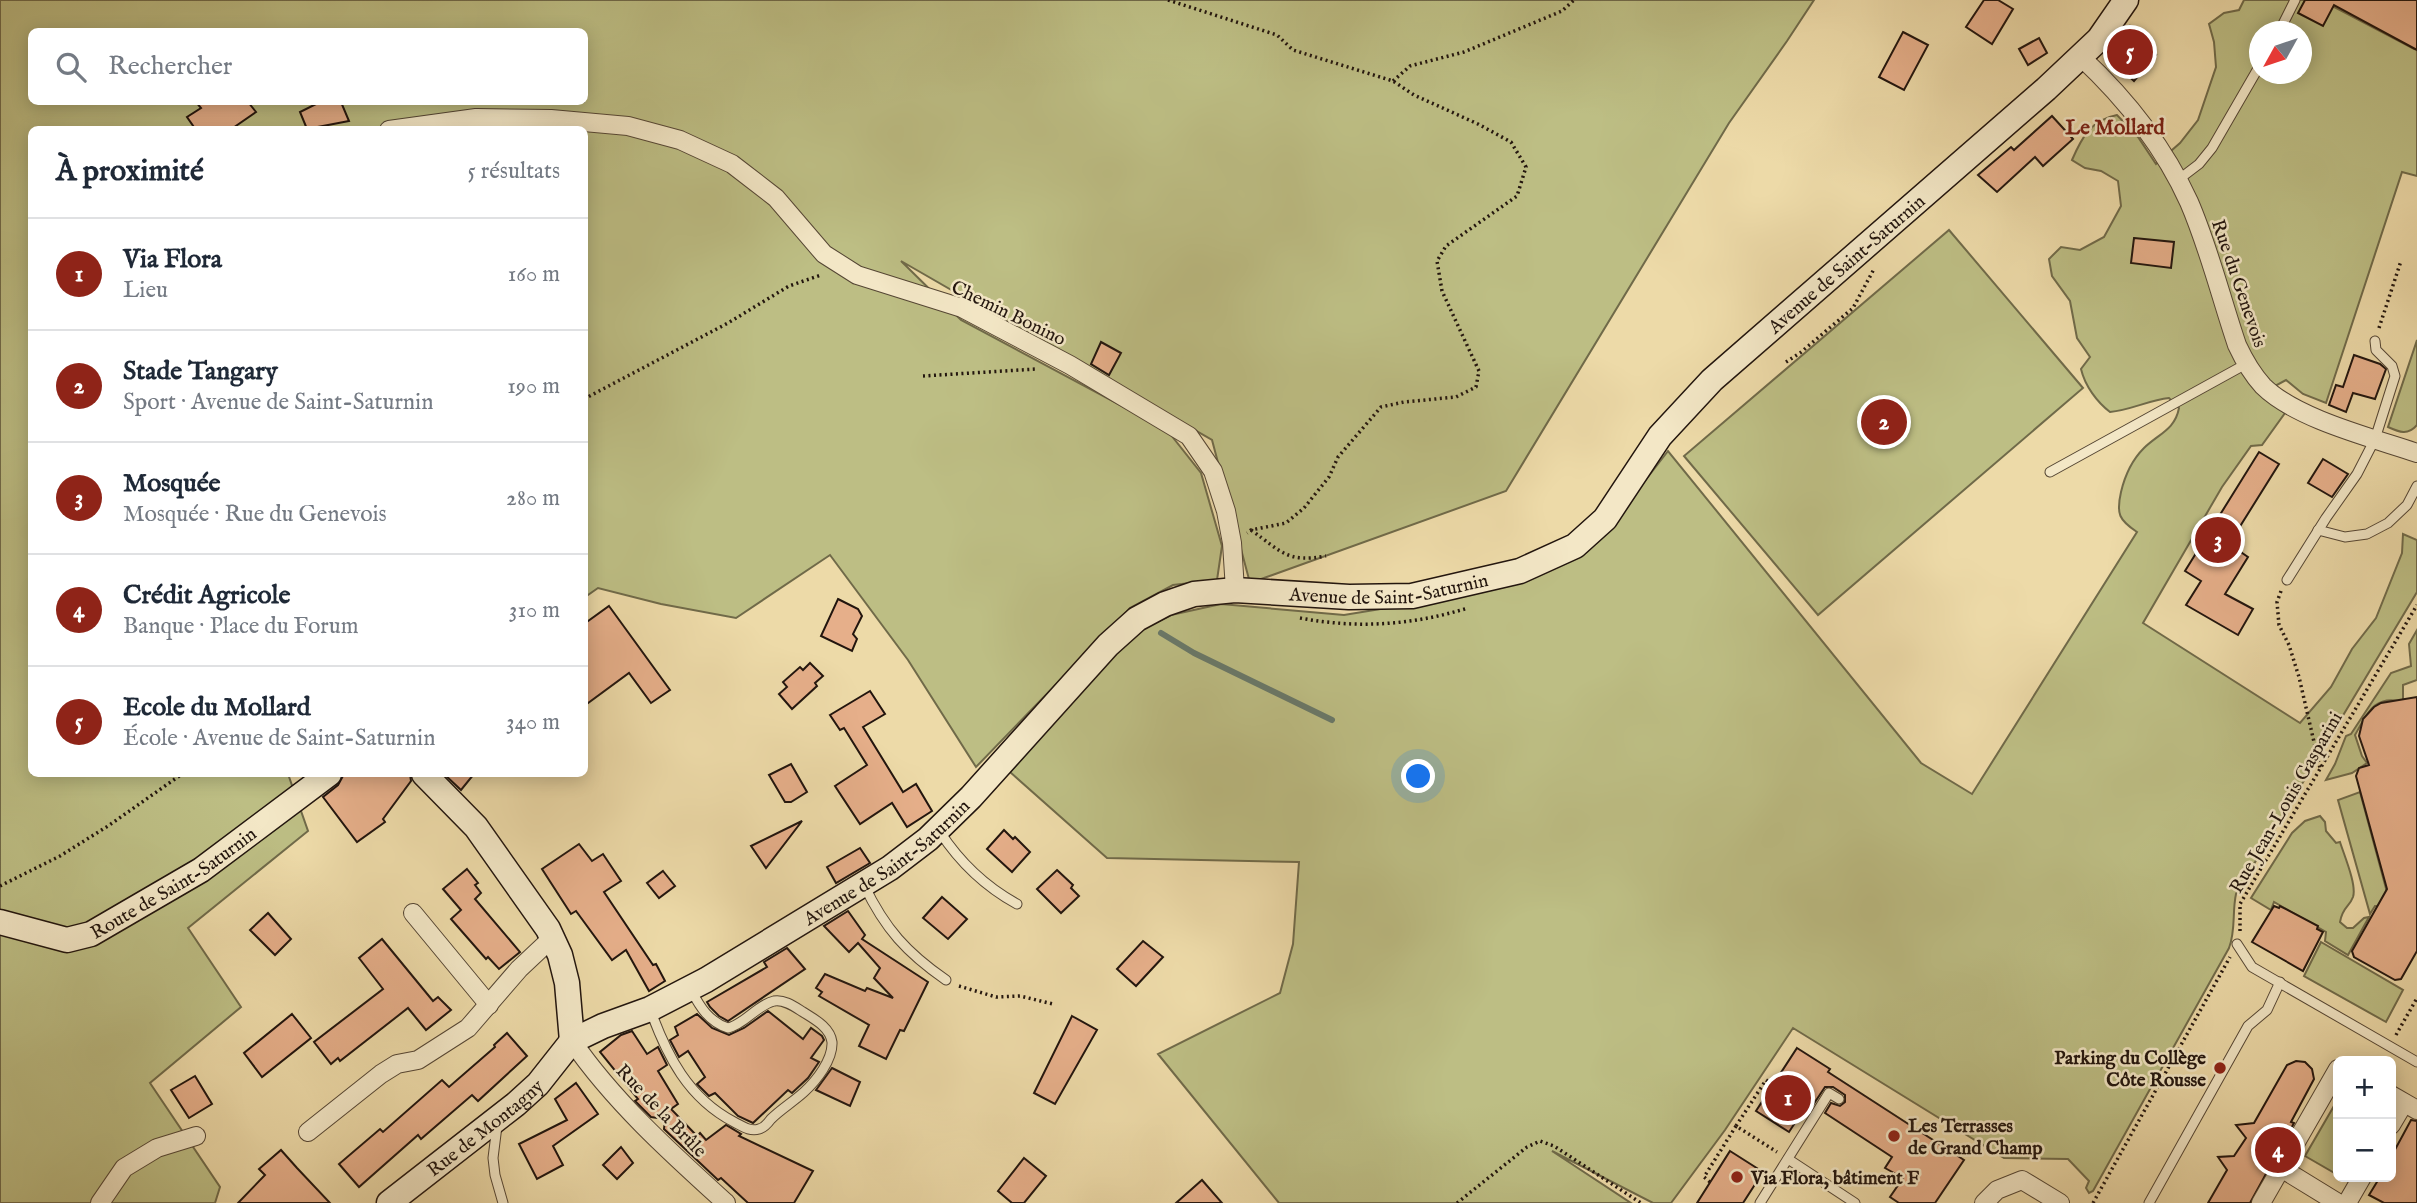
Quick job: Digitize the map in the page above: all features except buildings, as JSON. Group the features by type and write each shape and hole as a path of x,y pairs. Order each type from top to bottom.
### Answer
{"main road":[{"name":"Avenue de Saint-Saturnin","path":"572,1041 603,1026 650,1009 690,988 890,869 938,829 1108,645 1137,619 1165,604 1194,594 1235,590 1349,597 1412,596 1520,571 1575,546 1605,519 1660,436 1712,380 2081,57 2099,38 2126,0"},
{"name":"Route de Saint-Saturnin","path":"0,922 68,940 91,934 201,870 325,777"},
{"path":"427,777 476,827 552,938 560,955 567,983 572,1041"},
{"name":"Rue de Montagny","path":"389,1203 538,1084 572,1041"}],"street":[{"name":"Rue du Genevois","path":"2081,57 2118,93 2178,180 2190,204 2237,345 2246,364 2263,386 2282,401 2314,416 2417,453"},
{"name":"Chemin Bonino","path":"418,126 476,118 551,119 628,126 680,139 732,164 776,198 824,254 857,275 962,308 1070,365 1189,436 1213,471 1226,511 1232,543 1235,590"},
{"path":"414,913 489,1005"},
{"path":"308,1132 381,1074 397,1064 418,1060 468,1028 519,969 552,938"},
{"name":"Rue de la Brûle","path":"572,1041 585,1060 650,1132 726,1203"},
{"path":"2261,1203 2333,1078"},
{"path":"2395,1119 2404,1103"},
{"path":"100,1203 124,1168 157,1148 196,1136"},
{"path":"2281,1168 2338,1203"},
{"path":"1984,1203 1997,1190 2022,1180 2060,1203"},
{"path":"2347,1203 2359,1182"}],"lane":[{"path":"2284,21 2295,0"},
{"path":"2178,180 2199,164 2212,148 2249,83"},
{"path":"2287,580 2357,474 2375,439 2395,376 2392,366 2376,350 2375,341"},
{"path":"2050,472 2246,364"},
{"path":"2318,530 2344,537 2367,534 2388,523 2407,505 2417,486"},
{"path":"938,829 962,860 985,883 1017,904"},
{"path":"864,884 883,922 897,939 920,962 946,980"},
{"path":"2237,944 2252,967 2417,1062"},
{"path":"2148,1203 2248,1026 2267,1010 2280,982"},
{"path":"650,1009 670,1058 695,1093 747,1129 757,1130 765,1126 780,1110 810,1087 823,1069 832,1042 828,1031 799,1009 785,1002 774,1001 736,1026 728,1028 710,1018 700,1007 690,988"},
{"path":"1760,1203 1829,1093 1839,1099"},
{"path":"498,1118 495,1175 503,1203"},
{"path":"1788,1159 1855,1203"}],"path":[{"path":"1167,0 1277,35 1293,50 1393,81 1414,95 1511,142 1526,167 1517,197 1446,246 1437,261 1442,291 1479,370 1476,387 1456,397 1381,407 1338,457 1329,477 1304,508 1286,523 1251,530 1232,543"},
{"path":"1393,81 1410,66 1464,52 1562,10 1574,0"},
{"path":"2375,341 2401,261"},
{"path":"1786,362 1828,331 1853,307 1875,267"},
{"path":"588,397 717,329 789,286 816,275 857,275"},
{"path":"923,376 1020,369 1048,370"},
{"path":"1251,530 1287,556 1305,560 1326,556"},
{"path":"2287,580 2277,601 2279,625 2289,645 2299,677 2320,768"},
{"name":"Rue Jean-Louis Gasparini","path":"2093,1203 2240,938 2240,904 2417,605"},
{"path":"0,887 60,856 178,777"},
{"path":"946,980 996,996 1020,996 1053,1004"},
{"path":"2399,1030 2417,998"},
{"path":"1710,1182 1704,1177 1736,1126 1766,1080 1773,1084"},
{"path":"1736,1126 1788,1159"},
{"path":"1457,1203 1527,1147 1540,1141 1554,1146 1641,1203"}],"green space":[{"path":"0,0 1814,0 1729,123 1506,491 1250,583 1212,440 901,261 961,320 1167,430 1201,473 1222,546 1217,580 1173,585 1130,608 976,767 908,660 830,555 736,618 661,604 598,588 588,595 588,126 28,126 28,777 289,777 308,831 188,928 241,1007 150,1083 220,1187 215,1203 0,1203"},
{"path":"2244,0 2321,0 2414,49 2417,44 2417,176 2402,172 2326,403 2303,394 2286,380 2273,387 2265,399 2285,413 2262,445 2251,446 2222,487 2143,623 2300,723 2331,687 2352,649 2376,618 2402,553 2403,534 2417,540 2417,592 2236,894 2229,948 2093,1191 2089,1193 2086,1188 2089,1181 2068,1159 2004,1158 1793,1028 1725,1130 1671,1203 1653,1203 1552,1151 1631,1203 1279,1203 1158,1054 1280,993 1293,944 1299,862 1107,858 1010,772 1131,635 1171,615 1221,604 1344,615 1417,603 1507,582 1627,504 1668,451 1921,763 1972,794 2137,532 2120,516 2124,480 2135,458 2170,427 2179,408 2169,398 2110,412 2096,398 2085,381 2081,369 2090,357 2077,338 2070,301 2052,276 2049,259 2061,247 2080,250 2104,237 2121,206 2118,181 2072,160 2094,125 2117,115 2138,137 2156,164 2180,143 2198,120 2216,67 2209,24 2224,13 2239,10"},
{"path":"1949,230 2083,388 1818,615 1684,456"},
{"path":"2417,340 2417,425 2410,431 2400,431 2388,427"},
{"path":"2417,630 2417,680 2403,685 2403,702 2393,700 2378,703 2363,720 2355,735 2367,763 2352,773 2326,780 2346,736 2351,734 2391,673 2411,666 2409,644"},
{"path":"2360,792 2391,907 2375,906 2370,914 2338,800"},
{"path":"2320,816 2325,822 2326,831 2336,843 2340,842 2353,885 2353,897 2340,922 2347,928 2353,928 2369,917 2348,955 2325,941 2326,932 2274,902 2271,910 2251,898 2292,833 2305,821"},
{"path":"2321,942 2403,990 2386,1022 2304,976"},
{"path":"2333,1108 2333,1172 2305,1156"}],"waterway":[{"path":"1161,633 1194,653 1332,720"}],"place":[{"name":"Ecole du Mollard","path":"2130,52"},
{"name":"Stade Tangary","path":"1884,422"},
{"name":"Mosquée","path":"2218,540"},
{"name":"Parking du Collège Côte Rousse","path":"2220,1068"},
{"name":"Via Flora","path":"1788,1098"},
{"name":"Les Terrasses de Grand Champ","path":"1894,1136"},
{"name":"Crédit Agricole","path":"2278,1150"},
{"name":"Via Flora, bâtiment F","path":"1737,1177"}],"district":[{"name":"Le Mollard","path":"2115,127"}]}
